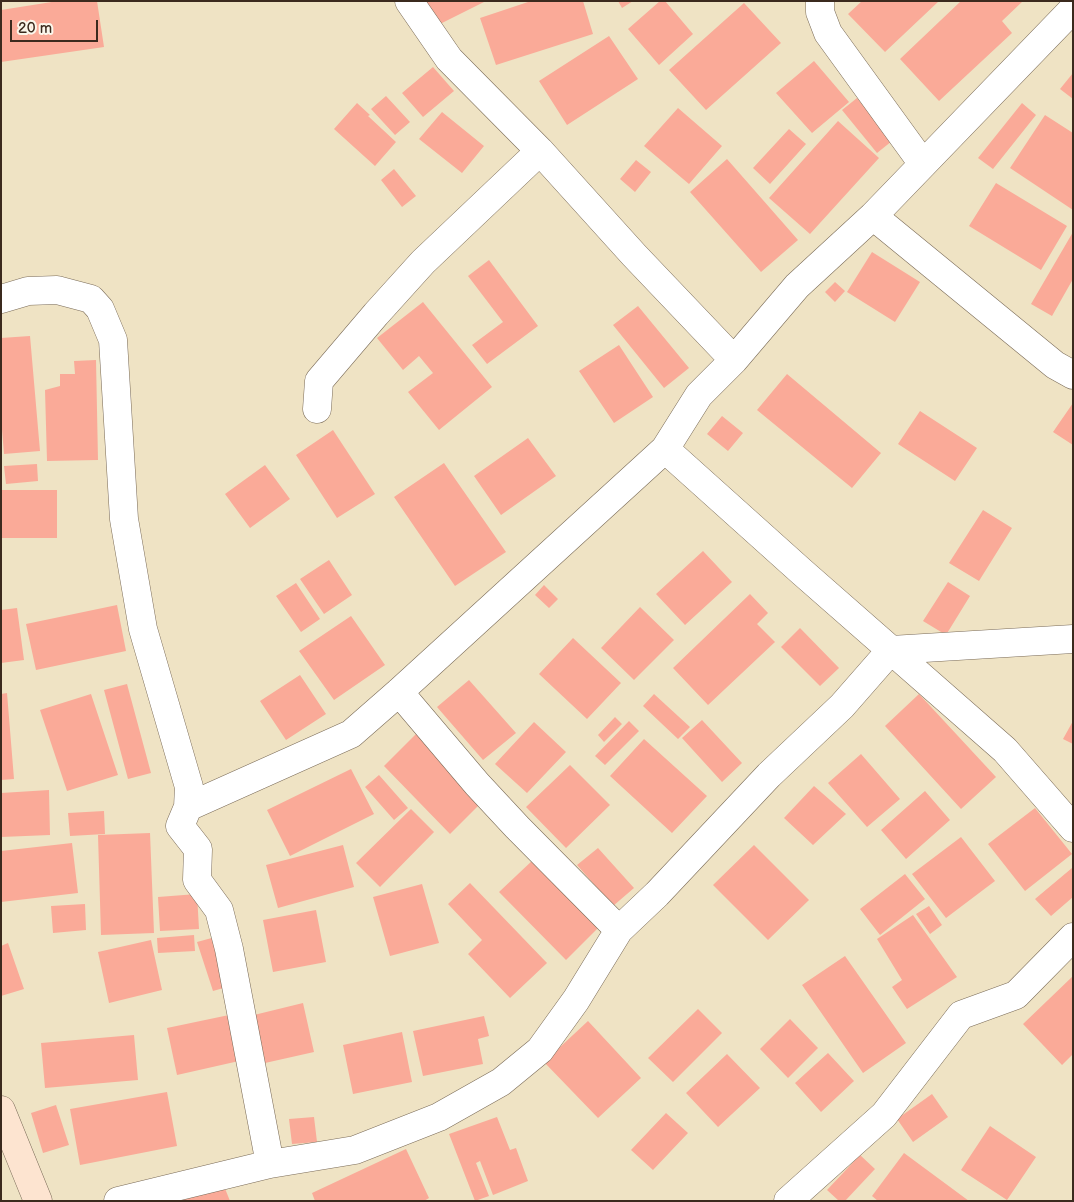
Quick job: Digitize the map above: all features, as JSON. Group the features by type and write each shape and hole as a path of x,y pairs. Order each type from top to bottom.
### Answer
{"street":[{"path":"408,1 449,59 540,151 634,255 734,360"},
{"path":"820,1 820,12 828,33 923,164"},
{"path":"188,807 351,734 399,692 665,449 699,395 734,360 797,286 873,216 1073,9"},
{"path":"317,409 319,381 376,314 423,262 540,151"},
{"path":"873,216 1055,365 1073,375"},
{"path":"1,299 28,291 57,290 91,299 100,309 113,340 124,519 143,629 189,787 188,807 180,826 198,850 196,880 219,910 229,949 270,1164"},
{"path":"665,449 1005,750 1073,828"},
{"path":"118,1201 270,1164 355,1150 439,1117 501,1082 540,1050 576,1000 619,930 657,894 769,775 842,706 891,650 1073,639"},
{"path":"399,692 477,784 619,930"},
{"path":"788,1201 884,1115 961,1014 1016,995 1073,937"},
{"path":"1,1110 38,1201"}],"building":[{"path":"58,1 97,1 104,47 1,62 1,10"},
{"path":"426,1 486,1 438,25"},
{"path":"531,1 583,1 593,34 496,65 480,18"},
{"path":"618,1 633,1 622,8"},
{"path":"660,1 665,1 693,34 659,65 628,29"},
{"path":"862,1 939,1 885,52 848,14"},
{"path":"961,1 1023,1 1002,21 1012,33 939,101 900,59"},
{"path":"744,3 781,43 706,110 669,70"},
{"path":"609,36 638,79 567,125 539,81"},
{"path":"814,61 849,102 812,133 776,93"},
{"path":"433,67 454,91 423,117 402,93"},
{"path":"1073,73 1073,99 1060,89"},
{"path":"386,96 410,122 395,135 371,109"},
{"path":"857,98 892,141 877,153 842,110"},
{"path":"357,103 396,142 375,166 334,129"},
{"path":"1022,103 1036,115 993,169 978,158"},
{"path":"678,108 722,146 689,184 644,146"},
{"path":"442,112 484,146 462,173 419,139"},
{"path":"1045,115 1073,133 1073,210 1010,168"},
{"path":"838,121 879,158 810,234 769,198"},
{"path":"789,129 806,144 770,184 753,168"},
{"path":"727,159 798,240 761,272 690,192"},
{"path":"636,160 651,172 635,192 620,179"},
{"path":"394,169 416,196 402,207 381,180"},
{"path":"996,183 1067,226 1041,270 969,226"},
{"path":"1073,232 1073,279 1052,316 1031,304"},
{"path":"872,252 920,282 895,322 847,292"},
{"path":"489,260 538,326 487,364 472,345 503,322 468,276"},
{"path":"835,282 845,291 835,302 825,292"},
{"path":"423,302 492,387 439,430 408,392 433,373 419,356 403,370 377,338"},
{"path":"638,306 689,368 664,388 613,325"},
{"path":"30,336 40,451 4,454 1,417 1,338"},
{"path":"619,345 653,397 614,423 579,371"},
{"path":"96,360 98,460 47,461 45,390 60,386 60,374 75,374 74,361"},
{"path":"787,374 881,453 852,488 757,410"},
{"path":"1073,403 1073,445 1053,432"},
{"path":"920,411 977,448 955,481 898,444"},
{"path":"722,416 743,433 728,451 707,434"},
{"path":"333,430 375,494 337,518 296,455"},
{"path":"528,438 556,476 501,515 474,476"},
{"path":"444,463 506,552 455,586 394,497"},
{"path":"37,464 38,481 6,484 4,466"},
{"path":"265,465 290,499 250,528 225,494"},
{"path":"2,490 57,490 57,538 2,538"},
{"path":"983,510 1012,528 979,581 949,563"},
{"path":"703,551 732,582 685,625 656,594"},
{"path":"329,560 352,595 324,614 300,579"},
{"path":"948,582 970,596 946,635 923,621"},
{"path":"296,583 320,619 301,632 276,596"},
{"path":"544,585 558,599 549,608 535,595"},
{"path":"750,594 768,613 757,624 775,642 708,705 673,668"},
{"path":"117,605 126,651 36,670 26,624"},
{"path":"640,607 674,640 634,680 601,648"},
{"path":"17,608 24,660 1,663 1,610"},
{"path":"351,616 385,665 334,700 299,651"},
{"path":"800,628 839,668 820,686 781,647"},
{"path":"573,638 621,683 587,719 539,674"},
{"path":"300,675 326,714 286,740 260,701"},
{"path":"469,680 516,733 483,760 437,707"},
{"path":"127,684 151,773 128,779 104,690"},
{"path":"7,693 14,779 1,780 1,694"},
{"path":"91,694 118,775 67,791 40,710"},
{"path":"654,694 690,727 678,739 643,706"},
{"path":"919,694 996,777 961,809 885,726"},
{"path":"615,717 622,724 604,742 598,735"},
{"path":"702,720 742,763 722,782 682,738"},
{"path":"629,721 639,731 605,765 595,756"},
{"path":"1073,721 1073,744 1063,739"},
{"path":"534,722 566,752 527,793 495,764"},
{"path":"417,733 483,801 450,834 384,766"},
{"path":"644,739 707,796 672,833 610,776"},
{"path":"861,754 900,799 867,827 828,783"},
{"path":"570,765 610,805 566,848 526,807"},
{"path":"351,769 374,814 290,856 267,810"},
{"path":"379,775 408,808 394,820 365,787"},
{"path":"814,786 846,814 813,845 784,818"},
{"path":"49,790 50,835 1,837 1,793"},
{"path":"925,791 950,820 906,859 881,830"},
{"path":"1035,808 1072,854 1025,891 988,844"},
{"path":"411,809 434,832 380,887 356,863"},
{"path":"104,811 105,834 70,836 68,813"},
{"path":"150,833 154,933 101,935 98,835"},
{"path":"961,837 995,881 946,918 912,874"},
{"path":"72,843 78,893 1,902 1,851"},
{"path":"343,845 354,887 278,908 266,865"},
{"path":"754,845 809,900 768,940 713,885"},
{"path":"598,848 634,888 613,906 577,865"},
{"path":"534,859 600,926 566,960 499,892"},
{"path":"1072,868 1073,897 1051,916 1035,899"},
{"path":"905,874 925,899 880,935 860,909"},
{"path":"470,883 547,963 510,998 468,954 482,940 448,904"},
{"path":"422,884 439,943 390,956 373,897"},
{"path":"197,894 199,929 160,931 158,897"},
{"path":"85,904 86,930 53,933 51,906"},
{"path":"929,906 942,925 930,934 916,914"},
{"path":"316,910 326,962 273,972 263,920"},
{"path":"913,915 957,977 907,1009 892,987 902,980 877,939"},
{"path":"194,935 195,951 158,953 157,938"},
{"path":"219,936 234,985 213,991 197,942"},
{"path":"151,940 162,990 109,1003 98,952"},
{"path":"8,943 24,989 1,996 1,946"},
{"path":"845,956 906,1043 863,1073 802,985"},
{"path":"1073,976 1073,1054 1062,1065 1023,1024"},
{"path":"303,1003 314,1052 265,1063 254,1015"},
{"path":"698,1009 722,1033 673,1082 648,1058"},
{"path":"229,1015 239,1061 177,1075 167,1028"},
{"path":"484,1016 489,1036 478,1039 483,1064 423,1076 413,1031"},
{"path":"790,1019 818,1048 788,1078 760,1049"},
{"path":"588,1021 641,1078 598,1118 544,1062"},
{"path":"402,1032 412,1082 353,1094 343,1045"},
{"path":"134,1035 138,1080 45,1088 41,1043"},
{"path":"828,1053 854,1081 821,1112 795,1083"},
{"path":"727,1054 760,1088 718,1127 686,1093"},
{"path":"167,1092 177,1146 80,1165 70,1109"},
{"path":"932,1094 948,1117 913,1142 897,1119"},
{"path":"56,1105 69,1145 43,1153 31,1113"},
{"path":"666,1113 688,1133 653,1170 631,1150"},
{"path":"314,1117 317,1142 292,1144 289,1119"},
{"path":"497,1117 510,1150 516,1148 528,1181 493,1195 480,1161 476,1163 489,1196 475,1201 449,1134"},
{"path":"990,1126 1036,1157 1007,1200 961,1170"},
{"path":"406,1149 429,1198 424,1201 315,1201 312,1193"},
{"path":"904,1153 969,1201 878,1201 872,1196"},
{"path":"860,1155 875,1169 845,1201 839,1201 827,1190"},
{"path":"222,1181 230,1201 173,1201"}]}
